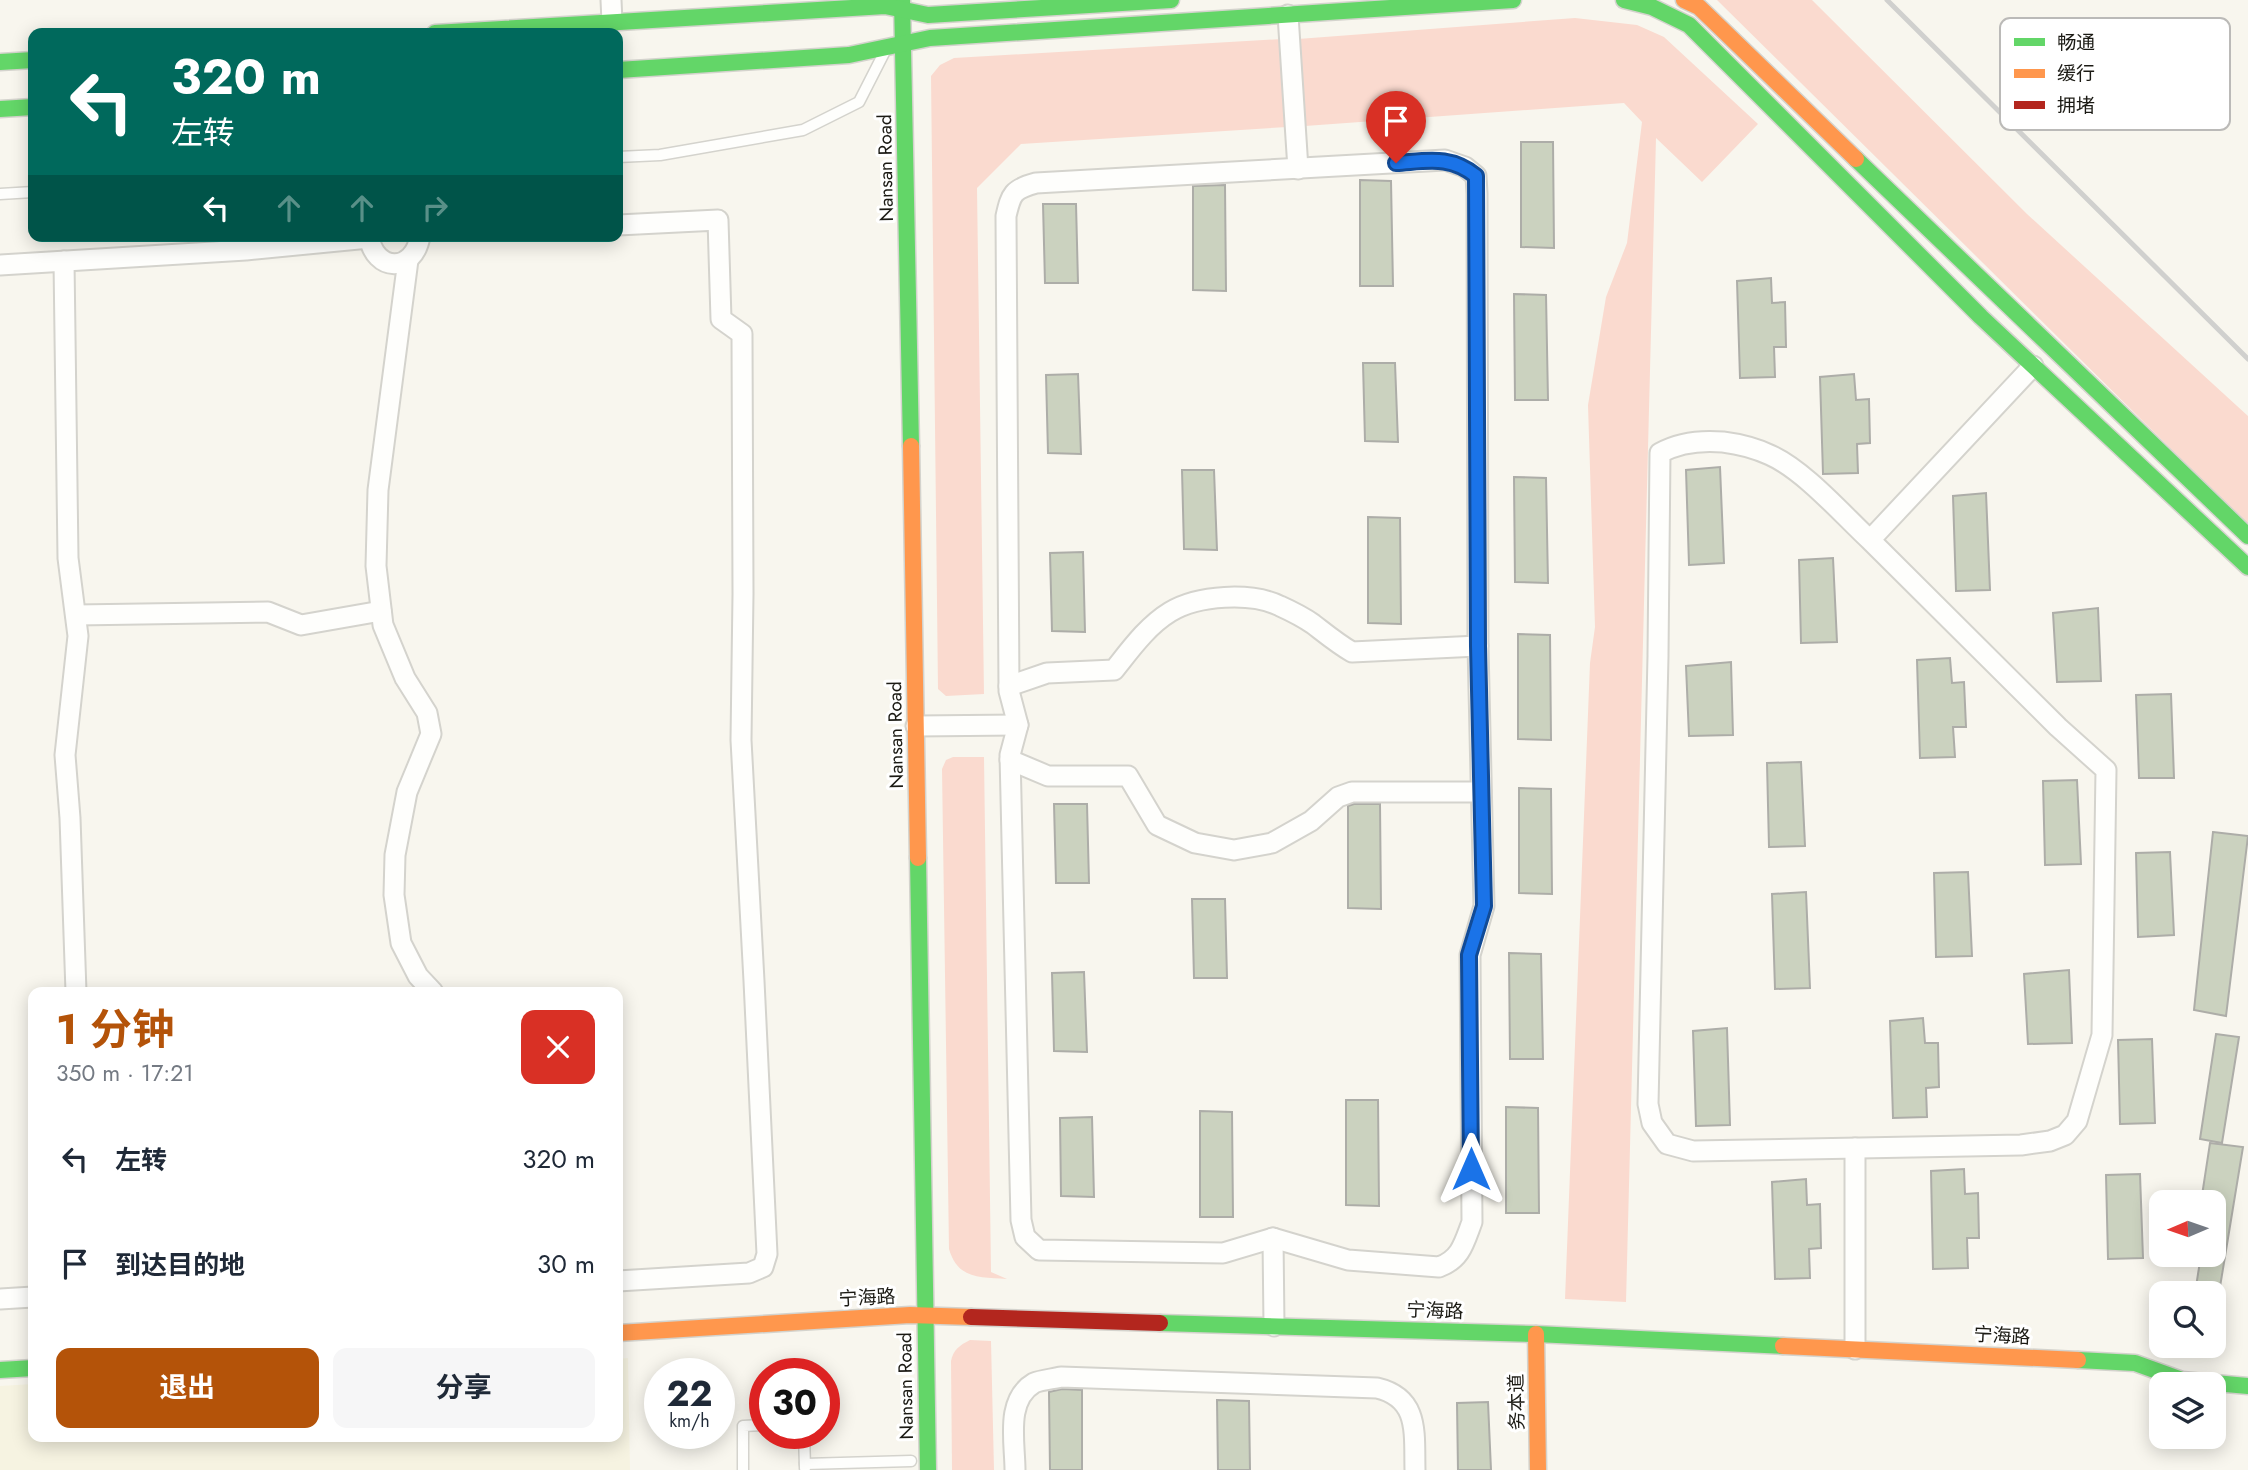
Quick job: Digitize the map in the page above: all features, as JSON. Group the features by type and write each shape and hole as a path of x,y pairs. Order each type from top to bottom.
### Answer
{"main road":[{"path":"623,70 849,55 902,5 929,15 1171,0"},
{"path":"515,28 834,5 885,22 904,44 930,38 1513,0"},
{"path":"1624,0 1652,7 1689,25 1981,317 2248,568"},
{"path":"1685,0 1699,8 2248,536"},
{"name":"Nansan Road","path":"902,5 916,726 915,1320 928,1470"},
{"name":"Nansan Road","path":"885,22 887,89"},
{"path":"0,62 28,60"},
{"path":"0,109 28,107"},
{"name":"Nansan Road","path":"909,1287 915,1320"},
{"name":"宁海路","path":"623,1333 915,1320 1536,1334 2135,1363 2182,1380 2248,1387"},
{"name":"务本道","path":"1536,1334 1538,1470"},
{"path":"0,1370 28,1368"}],"street":[{"path":"611,0 612,22"},
{"path":"1288,15 1297,169"},
{"path":"1445,160 1465,167 1476,176 1478,646 1484,906 1469,955 1472,1222 1453,1262 1439,1267 1348,1260 1273,1238 1223,1253 1039,1250 1025,1237 1021,1220 1010,760 1018,725 1009,686 1006,216 1010,198 1019,187 1036,183 1445,160"},
{"path":"623,225 718,220 721,318 742,334 741,740 767,1254 763,1267 749,1273 623,1280"},
{"path":"0,265 246,250 322,242"},
{"path":"370,242 373,252 383,261 396,264 408,260 417,252 419,242"},
{"path":"408,260 378,490 376,566 383,625 405,678 427,713 431,734 407,792 395,855 394,895 401,943 418,976 428,987"},
{"path":"64,261 68,558 78,636 65,755 76,987"},
{"path":"1870,540 2033,366"},
{"path":"1706,440 1740,444 1772,455 1802,476 1870,540 2058,727 2106,770 2102,1035 2077,1121 2065,1135 2050,1141 2021,1145 1693,1151 1667,1144 1652,1123 1648,1104 1660,453 1676,444 1706,440"},
{"path":"1009,686 1047,673 1114,670 1143,635 1170,612 1205,599 1243,597 1276,604 1310,622 1352,652 1478,646"},
{"path":"76,615 268,612 301,625 381,611"},
{"path":"916,726 1018,725"},
{"path":"1010,760 1048,776 1128,776 1157,825 1195,843 1234,850 1272,843 1311,821 1339,797 1352,792 1481,792"},
{"path":"1854,1148 1855,1349"},
{"path":"1273,1238 1274,1326"},
{"path":"0,1299 28,1297"},
{"path":"1015,1470 1014,1417 1018,1398 1035,1383 1061,1377 1377,1388 1392,1392 1404,1402 1414,1423 1415,1470"}],"lane":[{"path":"623,157 660,155 803,130 859,102 885,22"},
{"path":"0,194 28,191"},
{"path":"744,1470 743,1426 749,1426"},
{"path":"804,1449 805,1467 911,1460"}],"shaded area":[{"path":"1717,0 1812,0 2027,214 2248,416 2248,525"},
{"path":"1575,18 1637,25 1664,37 1758,124 1702,182 1656,138 1626,1302 1565,1299 1590,663 1595,627 1588,405 1606,297 1627,243 1642,122 1624,103 1305,126 1298,39"},
{"path":"1282,39 1287,127 1021,144 977,188 984,694 946,696 938,689 931,76 940,65 954,58"},
{"path":"953,757 984,757 991,1272 1007,1279 980,1277 964,1272 953,1259 949,1249 942,769 946,760"},
{"path":"970,1340 991,1341 994,1470 952,1470 951,1361 958,1348"},
{"path":"623,1358 628,1358 630,1470 0,1470 0,1386 28,1384 28,1442 623,1442"}],"building":[{"path":"1521,142 1553,142 1554,248 1521,247"},
{"path":"1360,180 1391,181 1393,286 1360,286"},
{"path":"1225,185 1226,291 1193,290 1193,186"},
{"path":"1043,204 1076,204 1078,283 1045,283"},
{"path":"1771,278 1772,303 1785,302 1786,347 1774,347 1775,377 1740,378 1737,281"},
{"path":"1514,294 1546,295 1548,400 1515,400"},
{"path":"1363,363 1395,363 1398,442 1365,441"},
{"path":"1078,374 1081,454 1048,453 1046,375"},
{"path":"1854,374 1856,400 1869,399 1870,443 1857,444 1858,473 1823,474 1820,377"},
{"path":"1720,467 1724,563 1689,565 1686,470"},
{"path":"1182,470 1214,470 1217,550 1184,549"},
{"path":"1514,477 1546,478 1548,583 1515,582"},
{"path":"1986,493 1990,590 1956,591 1953,496"},
{"path":"1368,517 1400,518 1401,624 1368,623"},
{"path":"1083,552 1085,632 1052,631 1050,553"},
{"path":"1833,558 1837,642 1801,643 1799,560"},
{"path":"2098,608 2101,681 2057,682 2053,613"},
{"path":"1518,634 1550,635 1551,740 1518,739"},
{"path":"1950,658 1952,683 1964,682 1966,727 1953,727 1955,757 1920,758 1917,660"},
{"path":"1731,662 1733,735 1689,736 1686,666"},
{"path":"2171,694 2174,778 2139,778 2136,695"},
{"path":"1801,762 1805,846 1769,847 1767,763"},
{"path":"2077,780 2081,864 2045,865 2043,781"},
{"path":"1519,788 1551,789 1552,894 1519,893"},
{"path":"1054,804 1087,804 1089,883 1056,883"},
{"path":"1380,804 1381,909 1348,908 1348,806"},
{"path":"2213,832 2248,836 2226,1016 2194,1010"},
{"path":"2170,852 2174,935 2138,937 2136,853"},
{"path":"1968,872 1972,956 1936,957 1934,873"},
{"path":"1806,892 1810,988 1775,989 1772,894"},
{"path":"1192,899 1225,899 1227,978 1194,978"},
{"path":"1509,953 1541,954 1543,1059 1510,1059"},
{"path":"2069,970 2072,1043 2028,1044 2024,974"},
{"path":"1084,972 1087,1052 1054,1051 1052,973"},
{"path":"1923,1018 1925,1043 1938,1043 1939,1087 1926,1088 1927,1117 1893,1118 1890,1021"},
{"path":"1727,1028 1730,1125 1696,1126 1693,1031"},
{"path":"2216,1034 2239,1037 2222,1143 2200,1139"},
{"path":"2152,1039 2155,1123 2120,1124 2118,1040"},
{"path":"1346,1100 1378,1100 1379,1206 1346,1205"},
{"path":"1506,1107 1538,1108 1539,1213 1506,1213"},
{"path":"1200,1111 1232,1112 1233,1217 1200,1217"},
{"path":"1092,1117 1094,1197 1061,1196 1060,1118"},
{"path":"2210,1143 2243,1147 2226,1250 2226,1190 2203,1190"},
{"path":"1964,1169 1965,1194 1978,1193 1979,1238 1967,1238 1968,1268 1933,1269 1931,1171"},
{"path":"2140,1174 2143,1258 2108,1259 2106,1175"},
{"path":"1806,1179 1807,1205 1820,1204 1821,1248 1809,1249 1810,1278 1775,1279 1772,1182"},
{"path":"2199,1267 2223,1267 2221,1281 2197,1281"},
{"path":"1062,1389 1082,1390 1082,1470 1050,1470 1049,1392"},
{"path":"1217,1400 1249,1401 1250,1470 1218,1470"},
{"path":"1488,1402 1491,1470 1458,1470 1457,1403"}],"railway":[{"path":"1887,0 2000,112"},
{"path":"2018,130 2248,359"}],"traffic: fast":[{"path":"902,0 911,446"},
{"path":"518,28 885,6 928,15 1171,0"},
{"path":"623,70 849,55 930,38 1513,0"},
{"path":"1624,0 1652,7 1689,25 1981,317 2248,567"},
{"path":"0,62 28,60"},
{"path":"0,109 28,107"},
{"path":"1856,159 2248,536"},
{"path":"918,858 928,1470"},
{"path":"1160,1323 1536,1334 1783,1346"},
{"path":"2078,1360 2135,1363 2182,1380 2248,1386"},
{"path":"0,1370 28,1368"}],"traffic: slow":[{"path":"1684,0 1699,7 1856,159"},
{"path":"911,446 918,858"},
{"path":"623,1333 910,1315 971,1317"},
{"path":"1536,1334 1538,1470"},
{"path":"1783,1346 2078,1360"}],"traffic: jam":[{"path":"971,1317 1160,1323"}],"route":[{"path":"1396,163 1445,160 1465,167 1476,176 1478,646 1484,906 1469,955 1471,1169"}]}
